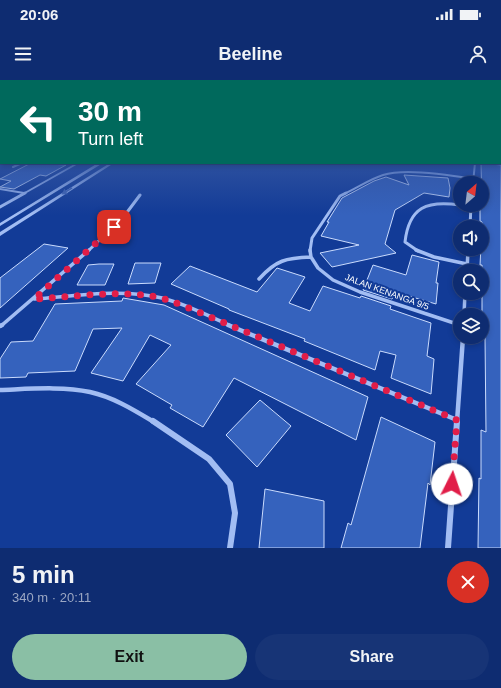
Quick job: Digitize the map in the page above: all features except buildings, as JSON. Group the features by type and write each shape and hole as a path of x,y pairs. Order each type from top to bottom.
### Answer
{"street":[{"path":"0,207 62,172"},
{"path":"0,225 87,172"},
{"path":"0,234 98,172"},
{"path":"259,279 271,266 279,261 291,258 312,257 310,248 312,238 336,200 346,192 383,175 391,173 440,175 453,177"},
{"path":"0,189 25,193"},
{"path":"0,326 34,299 106,235 132,207 140,195"},
{"path":"453,204 440,202 431,203 419,210 410,219 406,229 405,242 417,250 467,264 468,256"},
{"name":"JALAN KENANGA 9/5","path":"312,257 318,268 333,280 360,292 453,323"},
{"path":"34,299 114,295 136,295 160,298 184,306 457,420"},
{"path":"448,548 462,344"},
{"path":"0,390 45,388 90,392 125,405 169,431 209,459 230,484 235,513 230,548"}],"route":[{"path":"114,227 34,299 114,295 136,295 160,298 184,306 457,420 452,484"}]}
